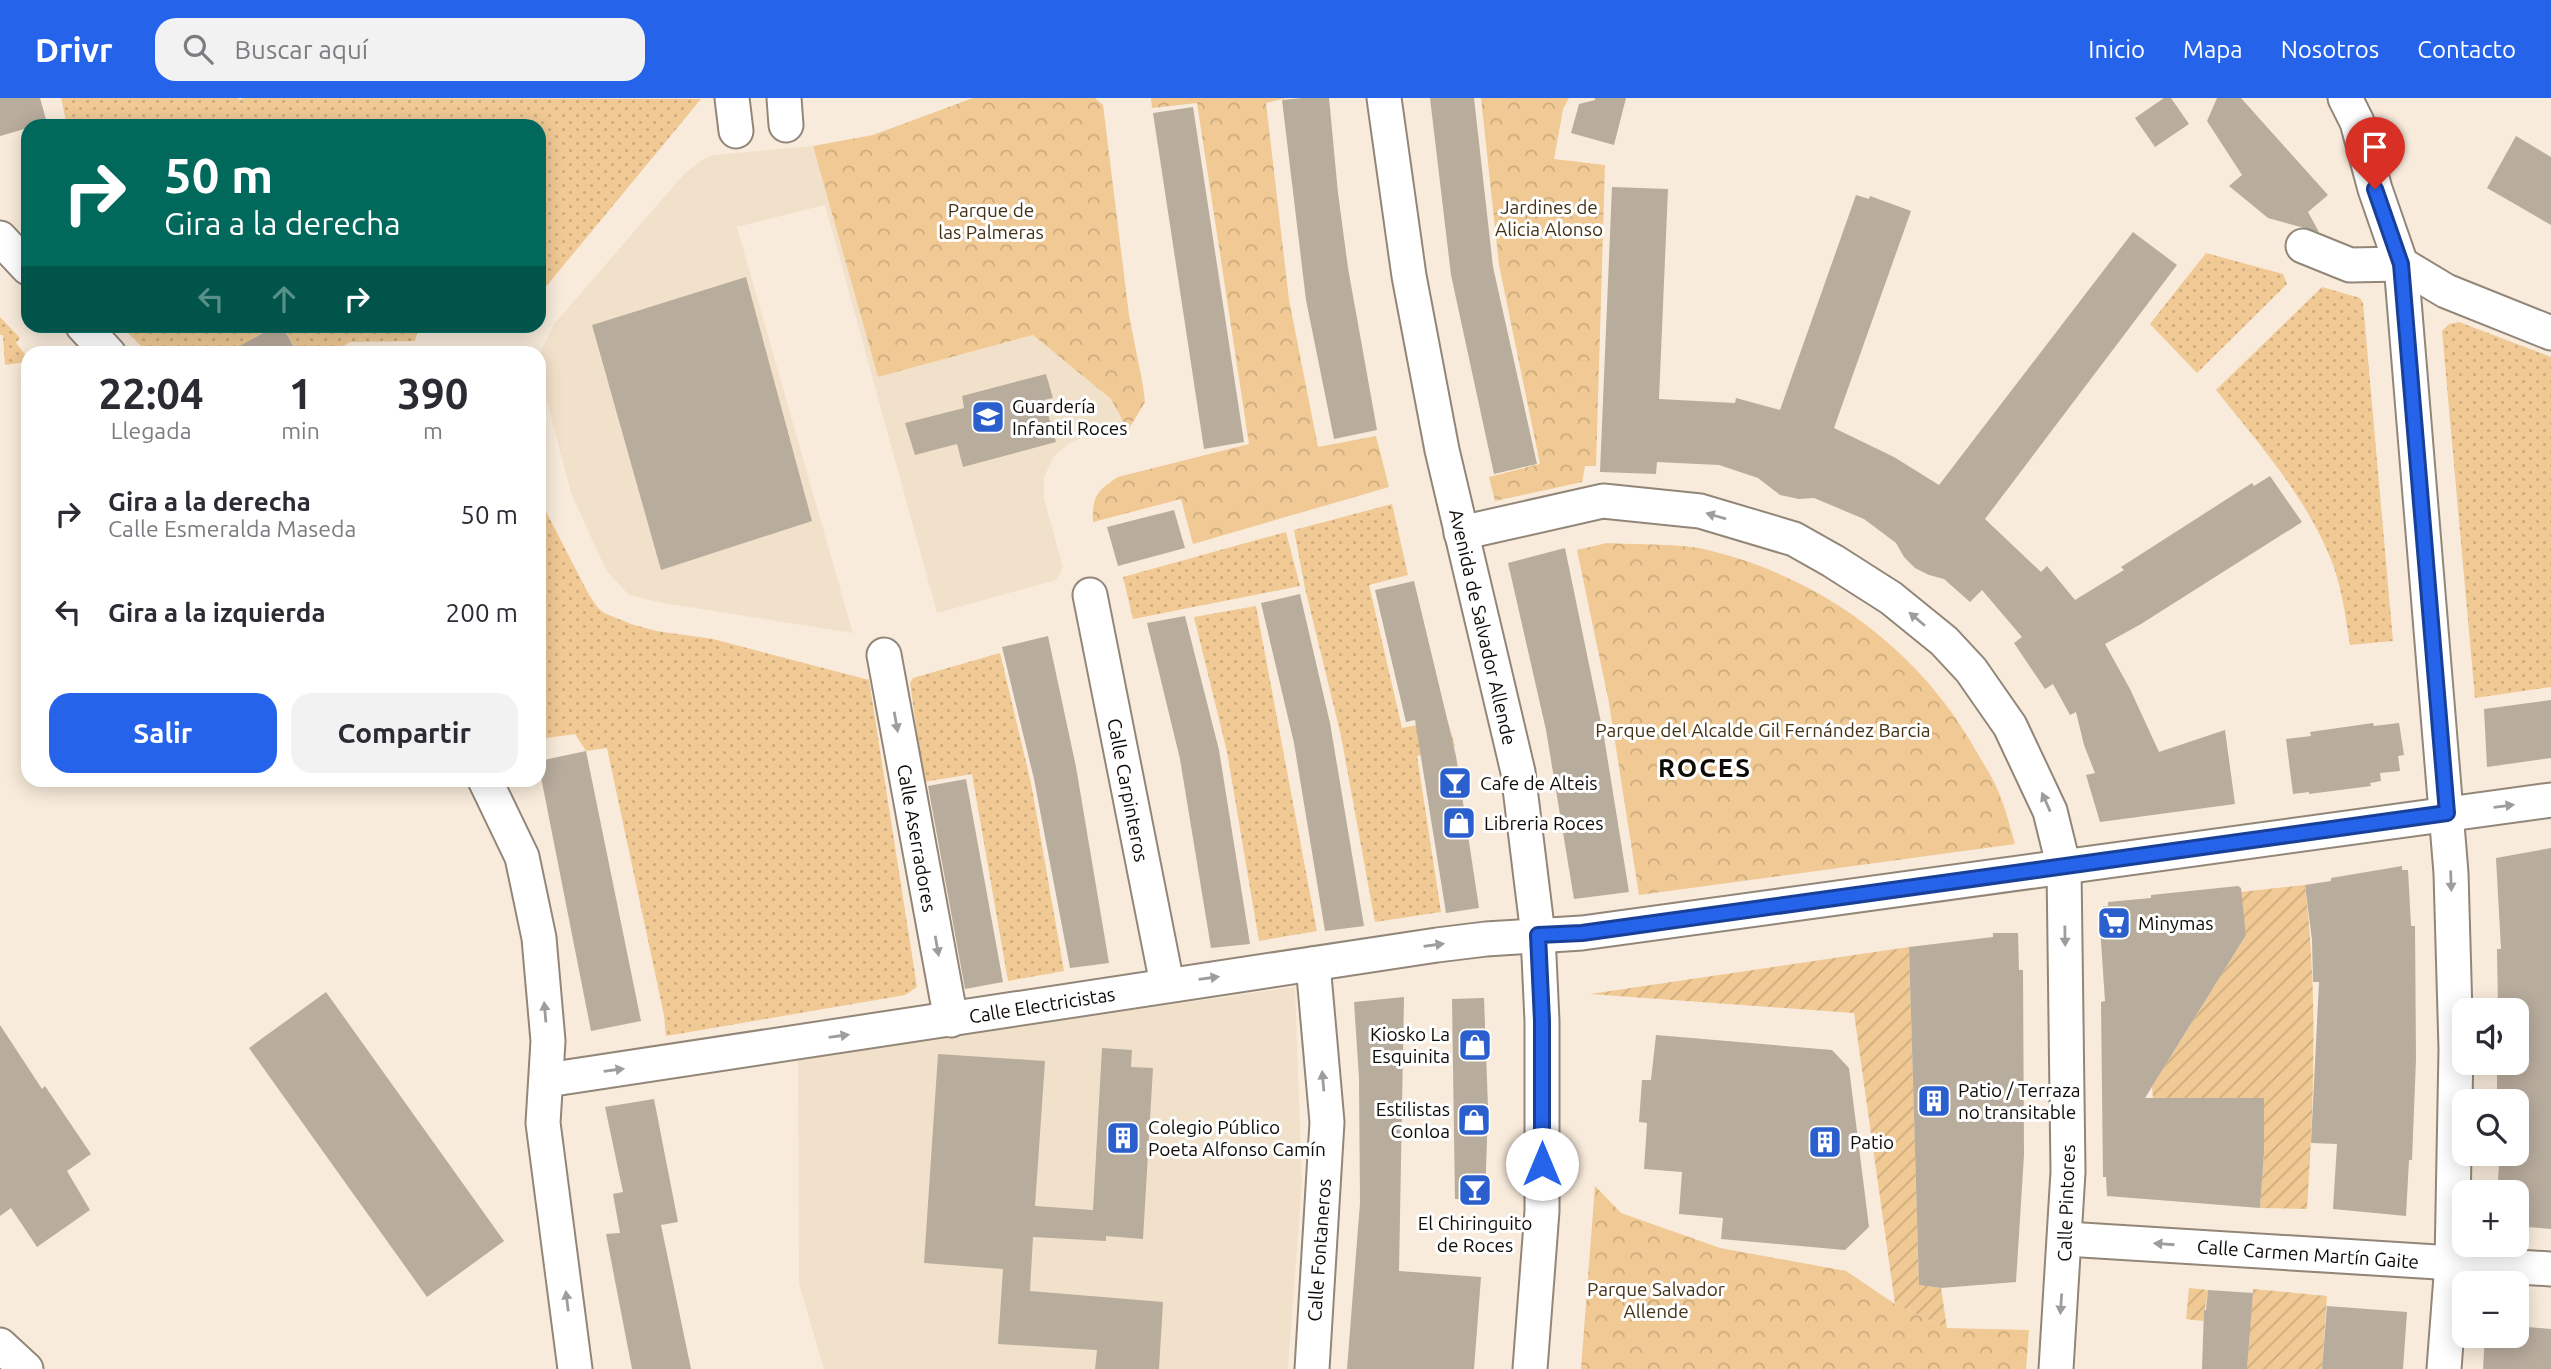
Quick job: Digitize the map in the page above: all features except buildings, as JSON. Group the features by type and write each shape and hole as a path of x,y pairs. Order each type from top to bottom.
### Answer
{"street":[{"path":"732,98 736,131"},
{"name":"Avenida de Salvador Allende","path":"1384,98 1409,276 1442,450 1518,772 1538,935 1542,1021 1542,1211 1530,1369"},
{"path":"2319,98 2332,115 2375,189"},
{"path":"2345,98 2357,122 2375,189 2401,264 2447,813 2456,1049 2452,1263 2444,1369"},
{"path":"0,238 21,260"},
{"path":"2303,246 2350,265 2401,264 2446,291 2551,333"},
{"path":"90,333 102,346"},
{"name":"Calle Pintores","path":"1461,533 1603,501 1700,511 1794,539 1891,598 1944,641 1971,670 2010,726 2050,811 2064,868 2068,1172 2056,1369"},
{"name":"Calle Carpinteros","path":"1090,595 1167,984"},
{"name":"Calle Aserradores","path":"884,655 951,1020"},
{"path":"488,787 522,857 539,938 548,1041 543,1123 576,1368"},
{"name":"Calle Electricistas","path":"547,1080 1449,943 1582,933 2551,800"},
{"name":"Calle Fontaneros","path":"1311,1369 1327,1122 1313,964"},
{"name":"Calle Carmen Martín Gaite","path":"2066,1239 2551,1269"},
{"path":"0,1345 26,1369"}],"shaded area":[{"path":"813,146 878,377 1033,335 1111,399 1126,426 1078,439 1067,445 1054,456 1044,477 1044,498 1063,568 1056,580 937,613 825,205 737,227 853,633 663,603 629,595 606,570 571,493 546,398 546,346 543,346 554,324 685,173 713,155"},
{"path":"1295,987 1302,1183 1288,1369 824,1369 799,1284 798,1058"}],"green space":[{"path":"61,98 701,99 546,287 546,119 66,119"},
{"name":"Parque de las Palmeras","path":"973,98 1095,98 1103,105 1129,315 1145,402 1128,430 1111,399 1033,335 878,377 813,146 873,135"},
{"path":"1151,98 1286,98 1266,103 1289,300 1318,447 1376,436 1389,487 1193,544 1181,499 1093,522 1097,495 1118,477 1249,444 1197,103 1152,108"},
{"name":"Jardines de Alicia Alonso","path":"1481,98 1569,98 1563,109 1554,159 1605,165 1596,466 1585,466 1582,482 1495,501 1489,477 1540,464 1499,265"},
{"path":"2206,253 2283,274 2287,284 2197,373 2150,324"},
{"path":"2322,287 2360,298 2363,303 2393,641 2350,645 2336,573 2316,528 2277,467 2216,390"},
{"path":"0,317 20,338 16,343 21,349 21,363 5,365 3,335 0,335"},
{"path":"2459,322 2551,357 2551,687 2475,698 2442,331 2449,324"},
{"path":"128,333 263,333 253,338 257,346 141,346"},
{"path":"286,333 417,333 415,341 294,346"},
{"path":"1392,504 1408,575 1369,585 1402,728 1447,719 1455,746 1417,756 1441,912 1375,922 1341,736 1305,588 1294,530"},
{"path":"546,512 589,595 604,613 656,631 713,639 869,680 917,987 905,995 666,1036 664,1015 607,748 586,751 575,734 546,738"},
{"path":"1286,532 1300,586 1133,619 1123,577"},
{"name":"Parque del Alcalde Gil Fernández Barcia","path":"1607,543 1697,548 1750,563 1791,579 1865,624 1899,652 1929,683 1956,718 1997,788 2015,844 1639,895 1609,703 1577,550"},
{"path":"1256,606 1317,931 1259,941 1227,752 1194,617"},
{"path":"1000,653 1031,783 1064,971 1008,981 972,774 924,782 910,683 913,678"},
{"path":"2305,885 2312,966 2314,1047 2307,1209 2260,1208 2264,1098 2153,1098 2152,1087 2246,935 2241,892"},
{"path":"1909,947 1919,1285 1941,1288 1947,1328 1895,1304 1854,1013 1590,994"},
{"name":"Parque Salvador Allende","path":"1595,1186 1621,1213 1720,1248 1846,1271 1895,1304 1947,1328 2029,1330 2026,1369 1581,1369"},
{"path":"2189,1288 2208,1290 2203,1321 2186,1319"},
{"path":"2253,1289 2327,1296 2322,1369 2247,1369"}],"place":[{"name":"Guardería Infantil Roces","path":"988,417"},
{"name":"Cafe de Alteis","path":"1455,783"},
{"name":"Libreria Roces","path":"1459,823"},
{"name":"Minymas","path":"2114,923"},
{"name":"Kiosko La Esquinita","path":"1475,1045"},
{"name":"Patio / Terraza no transitable","path":"1934,1101"},
{"name":"Estilistas Conloa","path":"1474,1120"},
{"name":"Colegio Público Poeta Alfonso Camín","path":"1123,1138"},
{"name":"Patio","path":"1825,1142"},
{"name":"El Chiringuito de Roces","path":"1475,1190"}],"district":[{"name":"ROCES","path":"1705,768"}],"route":[{"path":"1542,1164 1542,1021 1538,935 1582,933 2447,813 2401,264 2375,189"}]}
